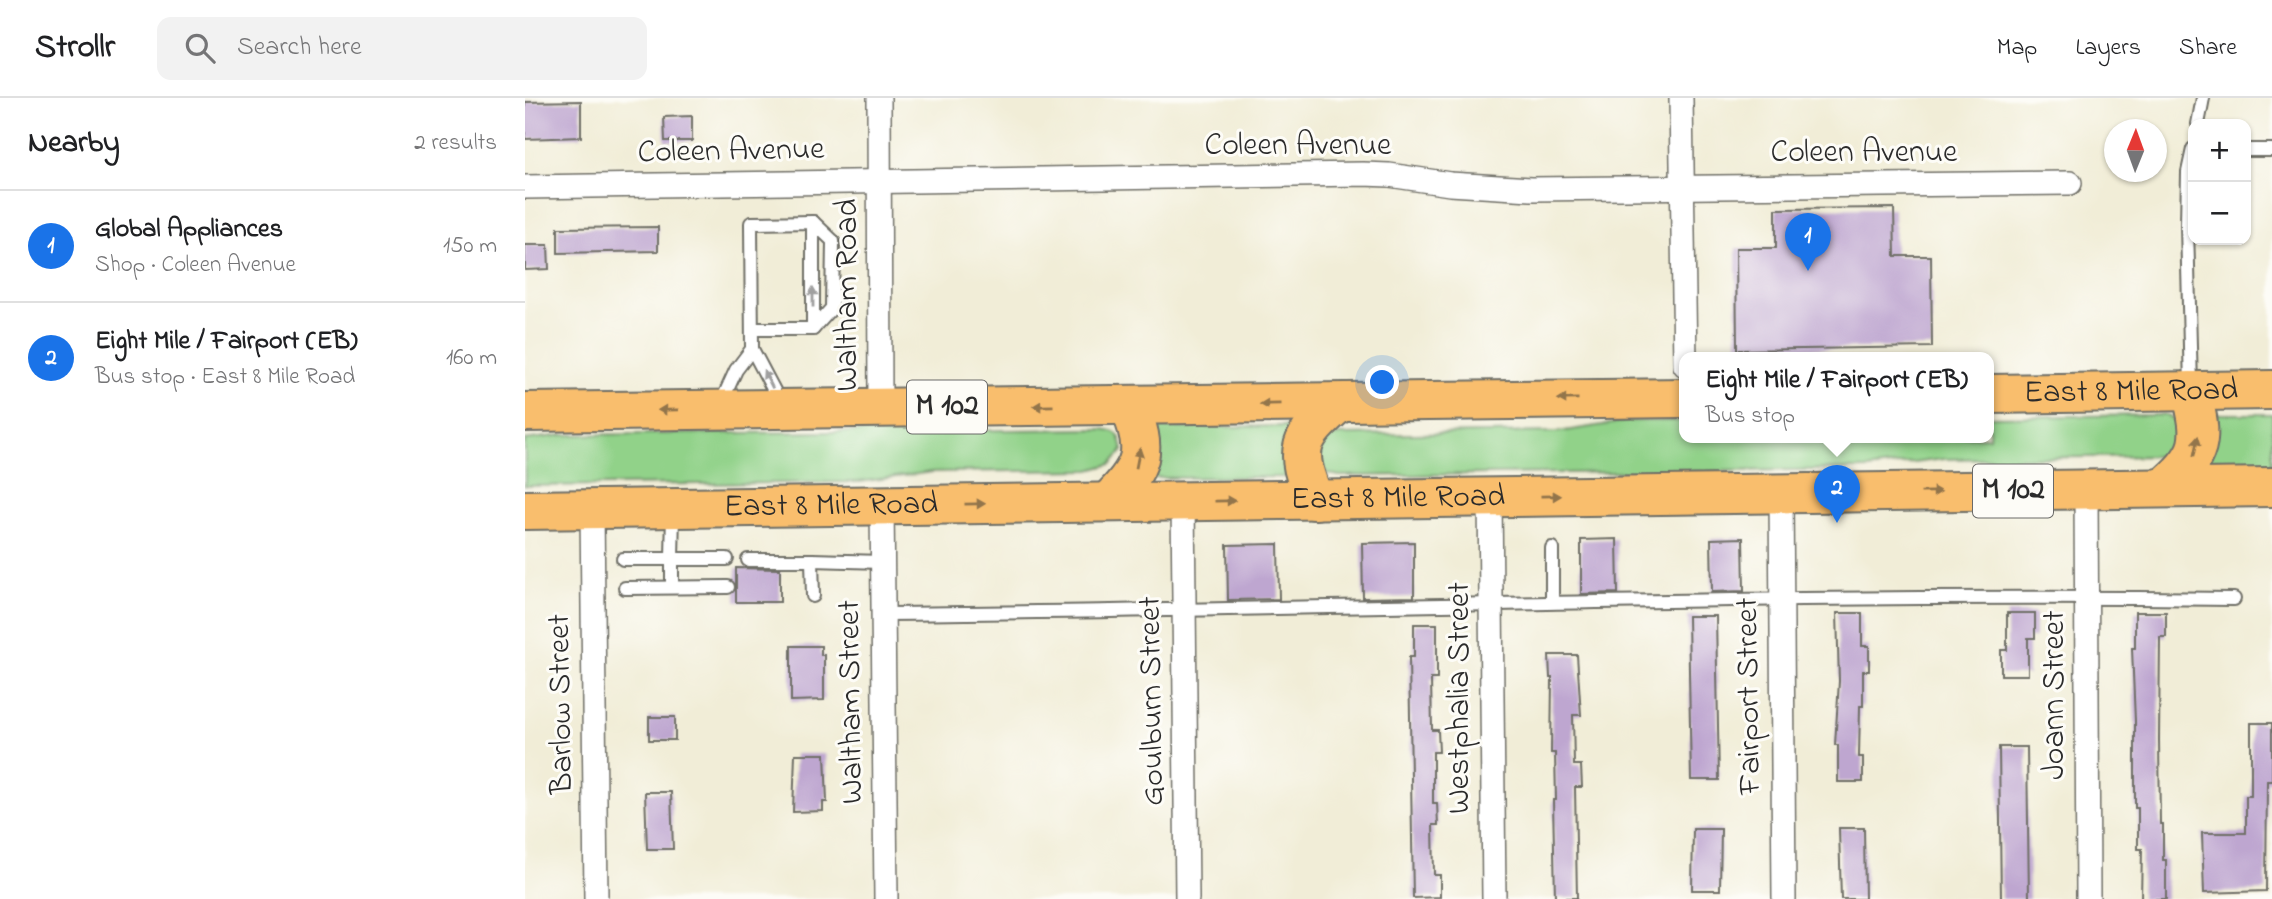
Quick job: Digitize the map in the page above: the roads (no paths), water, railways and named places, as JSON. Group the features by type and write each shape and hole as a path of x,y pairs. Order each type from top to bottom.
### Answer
{"highway":[{"name":"East 8 Mile Road","path":"1994,394 2272,390"},
{"path":"2163,488 2187,466 2197,447 2198,423 2191,391"},
{"name":"M 102","path":"525,412 1679,398"},
{"path":"1315,500 1304,471 1302,446 1314,425 1339,403"},
{"path":"1108,502 1127,483 1139,460 1139,435 1129,405"},
{"name":"East 8 Mile Road","path":"525,510 2272,487"}],"street":[{"name":"Waltham Road","path":"879,98 880,407"},
{"path":"1681,98 1685,352"},
{"name":"Coleen Avenue","path":"525,187 1363,174 1450,184 1531,189 2070,183"},
{"name":"Joann Street","path":"2086,490 2088,899"},
{"name":"Fairport Street","path":"1781,493 1784,899"},
{"name":"Westphalia Street","path":"1490,497 1493,899"},
{"name":"Goulburn Street","path":"1183,501 1187,899"},
{"name":"Waltham Street","path":"882,505 886,899"},
{"name":"Barlow Street","path":"592,509 596,899"}],"lane":[{"path":"2199,119 2203,98"},
{"path":"2251,150 2272,150"},
{"path":"2188,172 2191,391"},
{"path":"813,222 813,329"},
{"path":"752,329 813,329 832,308 832,241 813,222 751,223 752,349 783,409"},
{"path":"719,410 736,370 752,349"},
{"path":"672,587 673,508"},
{"path":"525,510 525,522"},
{"path":"1552,548 1552,602"},
{"path":"623,559 727,559"},
{"path":"748,560 882,562"},
{"path":"812,560 813,596"},
{"path":"625,588 728,587"},
{"path":"882,614 1552,602 2086,597 2234,599"}],"place":[{"name":"Global Appliances","path":"1808,271"},
{"name":"Eight Mile / Fairport (EB)","path":"1837,523"}]}
